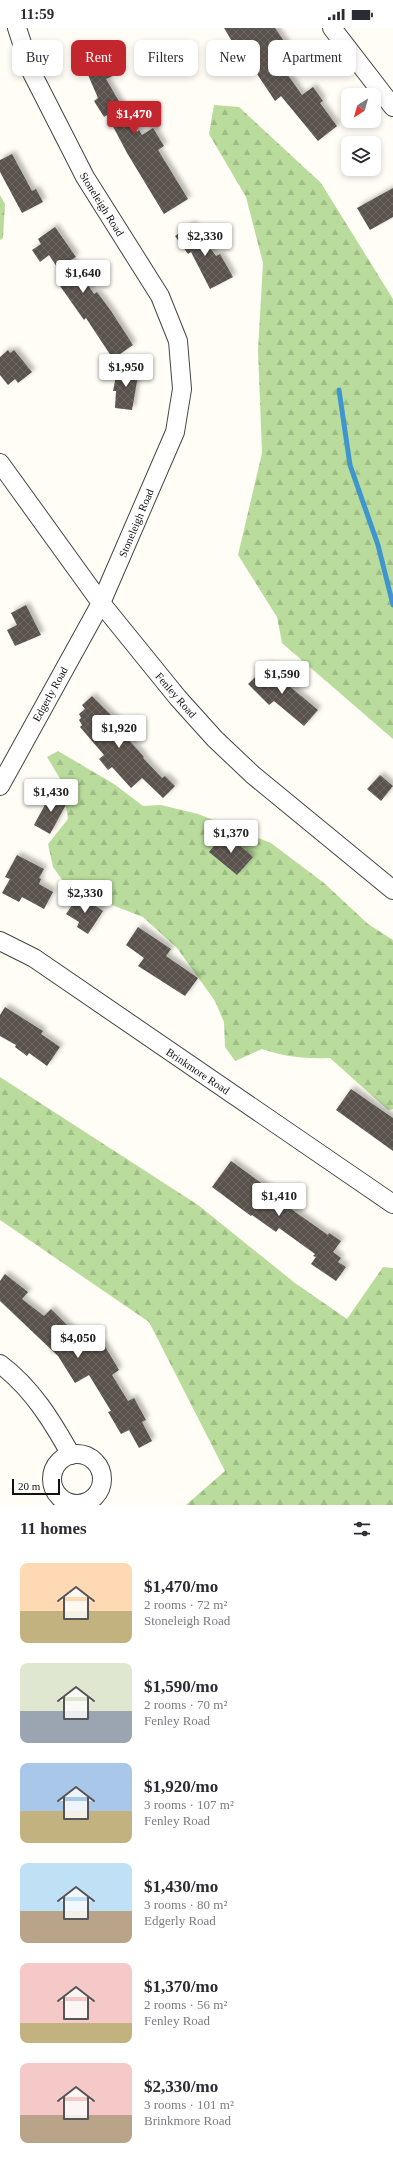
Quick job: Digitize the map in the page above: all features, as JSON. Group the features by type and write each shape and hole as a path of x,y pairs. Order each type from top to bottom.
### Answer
{"street":[{"name":"Stoneleigh Road","path":"17,28 31,71 85,177 160,296 178,341 182,389 174,432 101,603"},
{"path":"332,28 393,107"},
{"name":"Fenley Road","path":"0,463 101,603 178,698 215,739 253,775 393,890"},
{"name":"Edgerly Road","path":"0,786 101,603"},
{"name":"Brinkmore Road","path":"0,941 34,958 393,1204"},
{"path":"0,1364 13,1374 37,1399 71,1455"}],"green space":[{"path":"214,105 239,107 321,183 393,299 393,739 282,643 277,617 238,555 262,453 258,350 263,263 246,197 209,134"},
{"path":"0,195 5,204 3,238 0,240"},
{"path":"58,751 114,784 143,806 161,805 198,814 271,843 324,883 368,924 393,940 393,1109 388,1110 330,1058 296,1057 262,1049 235,1061 225,1047 224,1022 215,1001 177,948 143,917 68,888 53,867 48,844 68,819 62,782 47,757"},
{"path":"0,1077 198,1205 295,1283 347,1319 383,1267 393,1268 393,1505 186,1505 225,1471 149,1322 0,1220"}],"building":[{"path":"224,28 275,28 283,40 268,40 268,76 288,76 302,95 313,87 323,101 320,103 337,126 318,141 281,96 275,101 258,76 260,76 260,40 231,40"},
{"path":"88,76 113,76 106,79 137,132 139,130 142,135 153,128 164,146 158,150 188,199 164,214 127,153 107,115 104,117 94,101 98,98"},
{"path":"12,154 32,191 36,189 43,202 22,213 0,172 0,160"},
{"path":"393,188 393,217 370,230 357,208"},
{"path":"192,224 216,256 220,254 233,277 210,289 191,252 188,254 175,236"},
{"path":"55,227 76,257 71,260 94,294 97,292 111,311 133,345 113,359 86,318 84,320 60,286 67,282 49,255 40,262 32,250 41,244 38,239"},
{"path":"8,350 10,353 14,350 32,372 18,383 15,379 8,385 0,375 0,357"},
{"path":"118,366 139,370 132,410 115,408 116,391 113,391"},
{"path":"26,605 41,635 15,646 7,630 17,625 11,613"},
{"path":"268,665 272,670 275,667 291,683 288,685 318,710 304,726 274,701 269,705 248,684"},
{"path":"92,696 125,729 122,732 144,757 143,758 162,778 165,776 175,786 163,798 142,778 131,788 112,767 108,770 99,759 104,755 80,727 82,725 79,720 81,718 79,714 85,709 82,705"},
{"path":"380,775 393,786 381,801 367,789"},
{"path":"52,792 68,801 50,834 34,825"},
{"path":"225,833 253,857 237,875 209,852"},
{"path":"17,855 44,869 39,878 41,879 39,884 53,892 44,909 22,897 19,902 2,893 10,879 5,877"},
{"path":"79,895 103,911 88,934 77,927 79,922 66,914"},
{"path":"138,927 171,949 166,956 198,978 185,996 138,966 144,958 126,945"},
{"path":"5,1007 43,1031 41,1034 60,1047 47,1066 29,1053 27,1056 15,1047 16,1045 0,1036 0,1015"},
{"path":"351,1089 393,1118 393,1151 336,1110"},
{"path":"231,1161 271,1190 269,1192 292,1208 291,1209 328,1235 329,1233 341,1241 333,1252 341,1258 338,1262 346,1267 336,1281 311,1264 316,1257 313,1256 315,1254 279,1228 276,1232 252,1215 251,1216 212,1187"},
{"path":"5,1274 28,1292 22,1299 44,1316 51,1309 92,1350 103,1343 119,1370 112,1375 128,1401 134,1398 146,1420 142,1422 152,1441 139,1448 129,1430 121,1434 108,1412 111,1411 89,1375 75,1383 58,1356 0,1301 0,1281"}],"waterway":[{"path":"339,390 350,465 378,545 393,605"}]}
